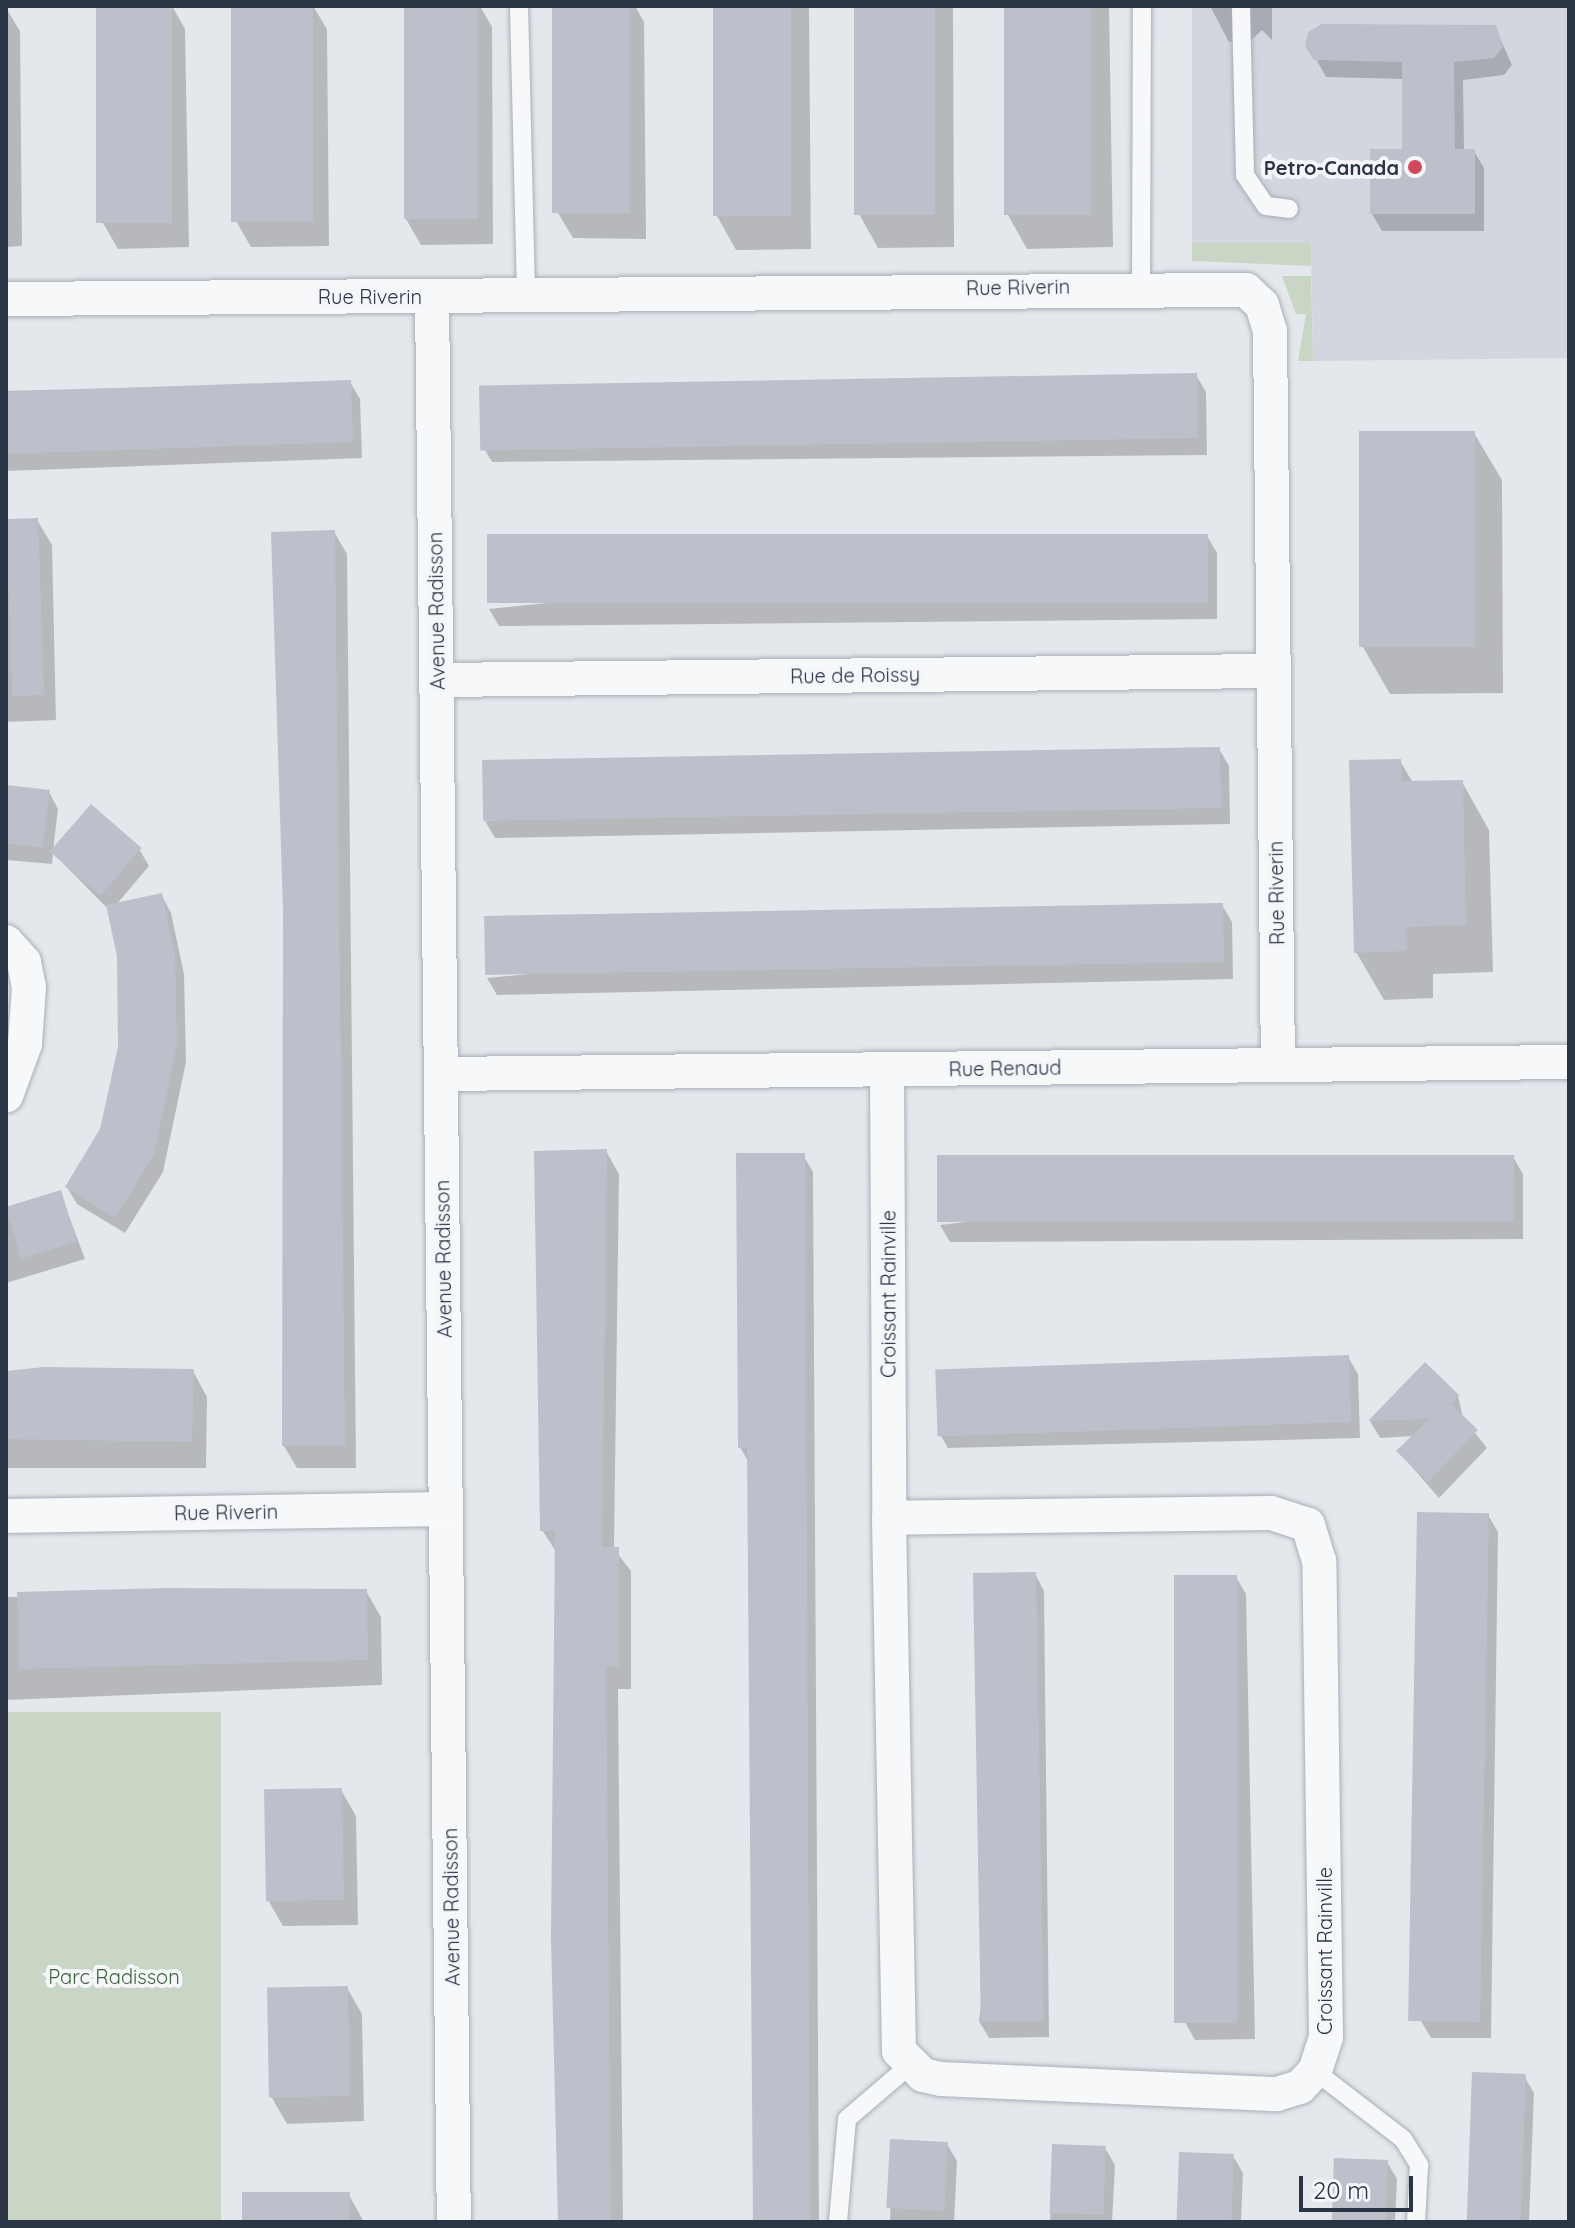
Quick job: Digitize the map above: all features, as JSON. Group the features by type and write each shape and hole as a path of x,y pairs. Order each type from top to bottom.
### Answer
{"street":[{"name":"Rue Riverin","path":"6,299 1141,285 1237,287 1266,313 1278,1065"},
{"name":"Avenue Radisson","path":"432,296 454,2222"},
{"name":"Rue de Roissy","path":"437,680 1273,671"},
{"path":"6,942 28,974 29,1011 6,1096"},
{"name":"Rue Renaud","path":"441,1074 1569,1062"},
{"name":"Croissant Rainville","path":"887,1069 896,2033 910,2065"},
{"name":"Rue Riverin","path":"6,1516 446,1509"},
{"name":"Croissant Rainville","path":"889,1518 1271,1513 1308,1525 1319,1561 1326,2037 1315,2071"},
{"path":"910,2065 941,2079 1277,2094 1300,2087 1315,2071"}],"lane":[{"path":"519,6 526,294"},
{"path":"1141,285 1142,6"},
{"path":"1241,9 1245,175 1266,206 1289,209"},
{"path":"838,2222 847,2119 910,2065"},
{"path":"1315,2071 1403,2139 1419,2165 1416,2222"}],"shaded area":[{"path":"1192,6 1569,6 1569,358 1313,361 1311,243 1192,243"}],"green space":[{"path":"1192,243 1311,243 1311,266 1192,261"},
{"path":"1282,276 1311,276 1313,361 1298,361 1306,314 1296,314"},
{"name":"Parc Radisson","path":"6,1712 221,1712 221,2222 6,2222"}],"building":[{"path":"96,6 172,6 172,223 96,223"},
{"path":"231,6 313,6 313,222 231,222"},
{"path":"404,6 478,6 478,219 404,219"},
{"path":"552,6 630,6 630,213 552,213"},
{"path":"713,6 791,6 791,216 713,216"},
{"path":"854,6 935,6 935,215 854,215"},
{"path":"1004,6 1091,6 1091,215 1004,215"},
{"path":"1322,24 1496,25 1503,47 1494,58 1454,62 1455,149 1475,149 1475,214 1370,214 1370,149 1402,149 1402,62 1314,60 1305,46 1308,32"},
{"path":"1197,373 1198,438 480,451 479,386"},
{"path":"351,380 353,442 8,454 6,392"},
{"path":"1359,431 1475,431 1475,647 1359,647"},
{"path":"38,518 44,695 12,696 6,519"},
{"path":"335,530 345,1446 282,1446 283,910 271,532"},
{"path":"487,534 1208,534 1208,603 487,603"},
{"path":"1220,747 1221,808 483,821 482,760"},
{"path":"1401,759 1402,781 1463,780 1466,925 1406,927 1407,951 1354,953 1349,760"},
{"path":"6,785 50,790 43,848 6,843"},
{"path":"91,804 142,848 100,896 50,852"},
{"path":"162,893 175,955 177,1044 154,1154 115,1218 65,1187 100,1129 118,1047 117,956 106,905"},
{"path":"1223,903 1224,962 485,975 484,916"},
{"path":"607,1149 602,1547 619,1547 619,1666 606,1666 611,2222 558,2222 551,1937 555,1531 540,1531 534,1151"},
{"path":"736,1153 805,1153 810,2222 753,2222 747,1448 738,1448"},
{"path":"937,1155 1514,1155 1514,1222 937,1222"},
{"path":"61,1190 77,1242 21,1259 6,1207"},
{"path":"1349,1355 1351,1422 938,1436 935,1369"},
{"path":"1425,1362 1459,1395 1451,1404 1478,1430 1428,1482 1396,1451 1429,1419 1368,1421"},
{"path":"44,1367 194,1369 192,1442 6,1439 6,1371"},
{"path":"1417,1512 1489,1513 1480,2022 1408,2021"},
{"path":"1036,1572 1044,2021 981,2022 973,1573"},
{"path":"1174,1575 1237,1575 1237,2023 1174,2023"},
{"path":"166,1588 367,1589 368,1660 19,1669 17,1592"},
{"path":"342,1788 344,1900 266,1901 264,1789"},
{"path":"348,1986 350,2096 269,2097 267,1987"},
{"path":"1472,2072 1526,2074 1521,2222 1467,2222"},
{"path":"890,2139 948,2142 944,2211 886,2208"},
{"path":"1052,2144 1106,2146 1104,2215 1050,2213"},
{"path":"1179,2152 1234,2154 1232,2222 1177,2221"},
{"path":"1334,2158 1388,2160 1386,2222 1332,2222"},
{"path":"242,2192 350,2192 350,2222 242,2222"}],"place":[{"name":"Petro-Canada","path":"1415,167"}]}
